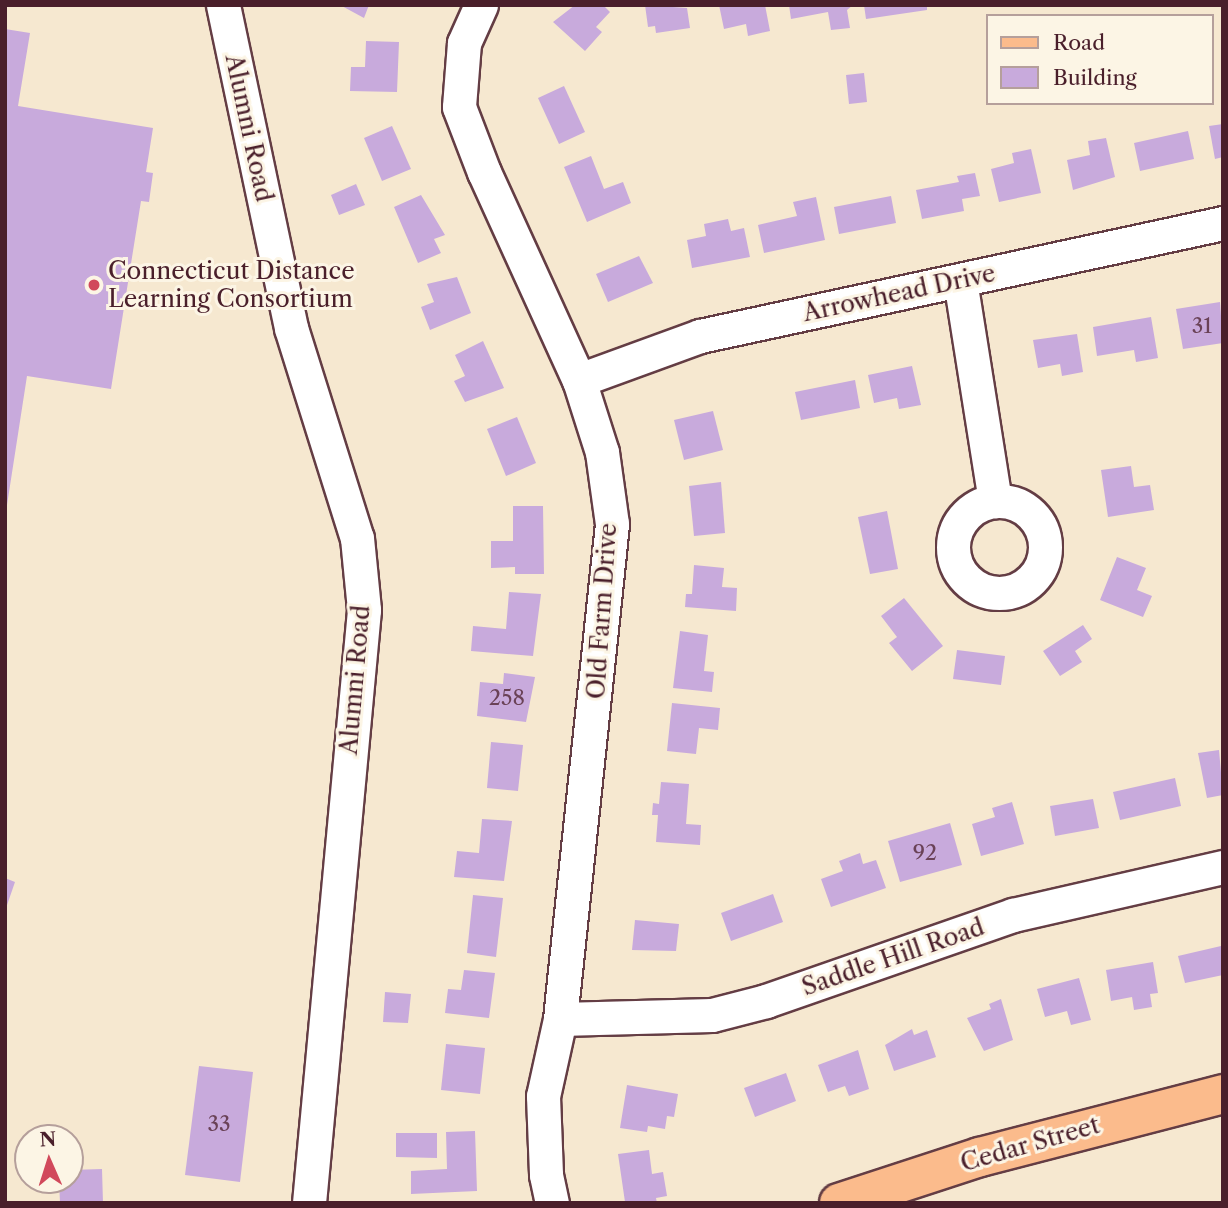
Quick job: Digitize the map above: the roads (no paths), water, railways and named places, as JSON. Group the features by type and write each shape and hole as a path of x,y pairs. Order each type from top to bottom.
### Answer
{"main road":[{"name":"Cedar Street","path":"839,1203 980,1157 1223,1094"}],"street":[{"name":"Alumni Road","path":"223,5 291,328 357,538 364,610 309,1203"},
{"name":"Old Farm Drive","path":"481,5 464,43 459,107 484,172 579,380 602,452 612,524 561,1019 544,1096 546,1175 552,1203"},
{"name":"Arrowhead Drive","path":"579,380 700,336 1223,223"},
{"path":"960,280 996,501"},
{"name":"Saddle Hill Road","path":"561,1019 712,1015 766,1002 1013,915 1223,867"}],"place":[{"name":"Connecticut Distance Learning Consortium","path":"94,285"}]}
